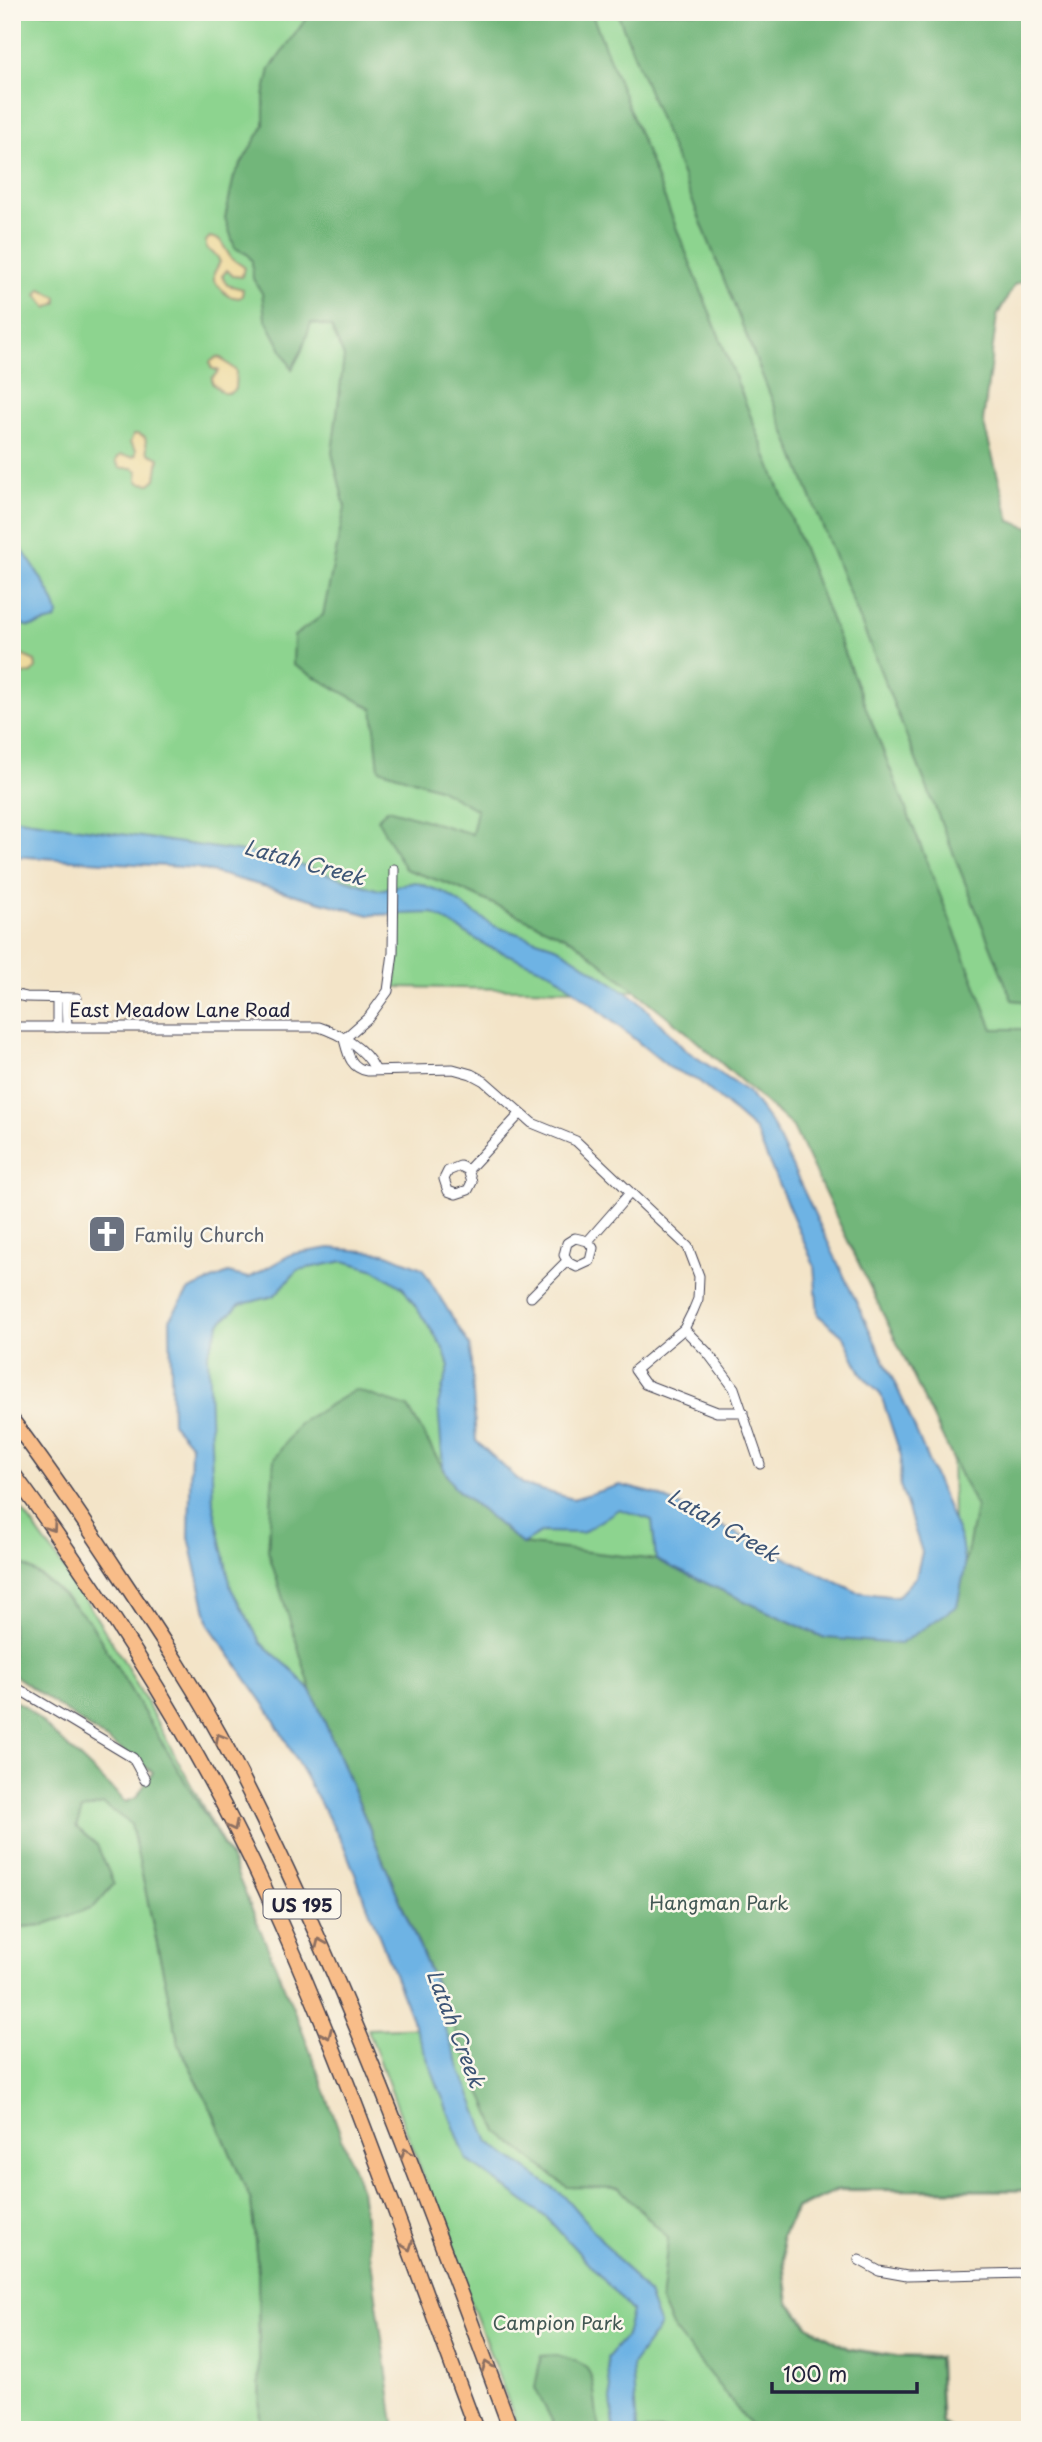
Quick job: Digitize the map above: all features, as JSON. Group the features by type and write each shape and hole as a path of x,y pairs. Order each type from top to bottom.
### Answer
{"highway":[{"name":"US 195","path":"12,1420 55,1477 169,1649 231,1756 284,1862 358,2030 510,2430"},
{"name":"US 195","path":"12,1472 100,1596 186,1739 264,1887 370,2139 476,2430"}],"street":[{"path":"344,1039 369,1017 388,991 393,953 394,869"},
{"path":"12,995 77,998"},
{"path":"61,998 62,1027"},
{"name":"East Meadow Lane Road","path":"12,1027 319,1027 344,1039"},
{"path":"344,1039 351,1063 363,1071 462,1071 484,1082 532,1123 576,1141 688,1247 696,1263 699,1276 698,1299 684,1329 635,1370 645,1384 717,1412 743,1412"},
{"path":"344,1039 367,1058 375,1069"},
{"path":"468,1170 520,1114"},
{"path":"588,1241 630,1193"},
{"path":"575,1238 588,1241 593,1248 590,1261 578,1267 567,1261 564,1251 568,1242 575,1238"},
{"path":"531,1297 567,1261"},
{"path":"684,1329 707,1352 734,1388 760,1464"},
{"path":"12,1685 133,1758 145,1780"},
{"path":"859,2260 879,2271 906,2276 1030,2273"}],"green space":[{"name":"Hangman Park","path":"12,12 942,12 1030,993 1030,2191 838,2190 797,2209 782,2237 789,2302 810,2327 848,2348 897,2356 939,2357 942,2422 954,2430 519,2430 368,2029 433,2027 358,1837 249,1654 205,1534 206,1314 296,1261 337,1254 381,1261 460,1358 454,1413 511,1508 618,1497 897,1622 953,1525 947,996 395,987 399,952 399,905 273,872 12,840"},
{"name":"Hangman Park","path":"311,12 591,12 993,1029 1030,1029 1030,2190 839,2189 796,2208 781,2237 788,2302 809,2327 848,2349 897,2357 938,2358 941,2423 951,2430 754,2430 672,2327 661,2302 668,2238 619,2188 567,2187 498,2132 312,1692 268,1551 274,1459 299,1423 355,1390 408,1407 454,1487 522,1544 656,1560 825,1638 957,1606 976,1507 793,1127 684,1030 574,941 454,886 405,869 377,819 388,809 472,834 477,810 438,788 379,769 373,709 293,665 294,636 323,615 345,507 332,453 344,357 331,327 311,323 292,369 265,318 262,293 253,279 252,261 247,254 235,248 225,218 234,176 264,125 264,96 270,69"},
{"path":"617,12 1030,12 1030,279 1015,284 997,316 983,421 1010,521 1030,528 1030,1002 1012,1000"},
{"path":"12,1496 74,1582 125,1663 230,1857 90,1622 44,1579 12,1560"},
{"path":"12,1560 44,1579 90,1622 230,1857 303,2032 361,2190 395,2430 260,2430 258,2271 251,2201 213,2113 179,2045 131,1824 103,1804 82,1810 76,1827 97,1845 114,1884 94,1907 43,1925 12,1928 12,1700 25,1706 126,1802 136,1798 153,1772 12,1674"},
{"path":"103,1803 131,1824 179,2045 213,2113 251,2201 258,2271 260,2430 12,2430 12,1928 43,1925 97,1845 76,1827 82,1810"},
{"path":"557,2355 580,2363 588,2370 601,2430 557,2430 535,2388 541,2356"}],"sand":[{"path":"210,237 220,240 231,258 244,267 242,277 233,276 227,270 222,276 227,285 243,289 239,298 228,296 214,281 214,273 220,262 217,256 206,248 206,241"},
{"path":"41,289 57,297 57,303 47,308 37,295"},
{"path":"217,357 236,371 235,389 230,393 223,393 212,383 212,378 219,371 211,368 210,362"},
{"path":"133,435 145,437 148,453 159,458 156,479 150,484 140,483 137,480 137,471 133,468 120,468 116,461 120,455 134,457 136,450 130,443"},
{"path":"12,647 17,653 35,661 36,668 32,673 24,674 12,670"}],"water":[{"path":"12,536 32,563 52,598 58,615 54,620 33,626 25,625 21,624 12,610"},
{"path":"12,818 270,856 379,890 415,882 445,893 494,926 558,947 638,1000 684,1049 748,1092 773,1126 905,1405 961,1540 965,1568 957,1606 900,1644 825,1638 656,1560 652,1520 619,1509 582,1533 542,1532 522,1544 454,1487 443,1467 438,1404 449,1366 442,1346 403,1288 375,1270 344,1261 298,1270 274,1296 239,1305 220,1323 208,1353 213,1504 231,1588 261,1643 312,1692 446,2010 445,2029 489,2142 564,2196 648,2294 660,2326 632,2365 637,2430 614,2430 607,2358 626,2336 632,2311 547,2218 467,2160 344,1846 269,1711 209,1625 189,1537 191,1445 172,1423 170,1318 189,1290 228,1273 249,1278 292,1254 330,1248 385,1253 422,1268 470,1346 476,1441 524,1485 573,1499 620,1485 655,1494 857,1592 897,1597 916,1577 922,1552 900,1485 901,1456 881,1395 862,1375 844,1337 818,1315 814,1265 755,1130 699,1081 670,1068 553,973 489,947 433,913 369,915 197,868 12,856"}],"place":[{"name":"Family Church","path":"107,1234"}],"water label":[{"name":"Latah Creek","path":"305,861"},
{"name":"Latah Creek","path":"724,1524"},
{"name":"Latah Creek","path":"457,2028"}],"park label":[{"name":"Campion Park","path":"558,2322"}]}
